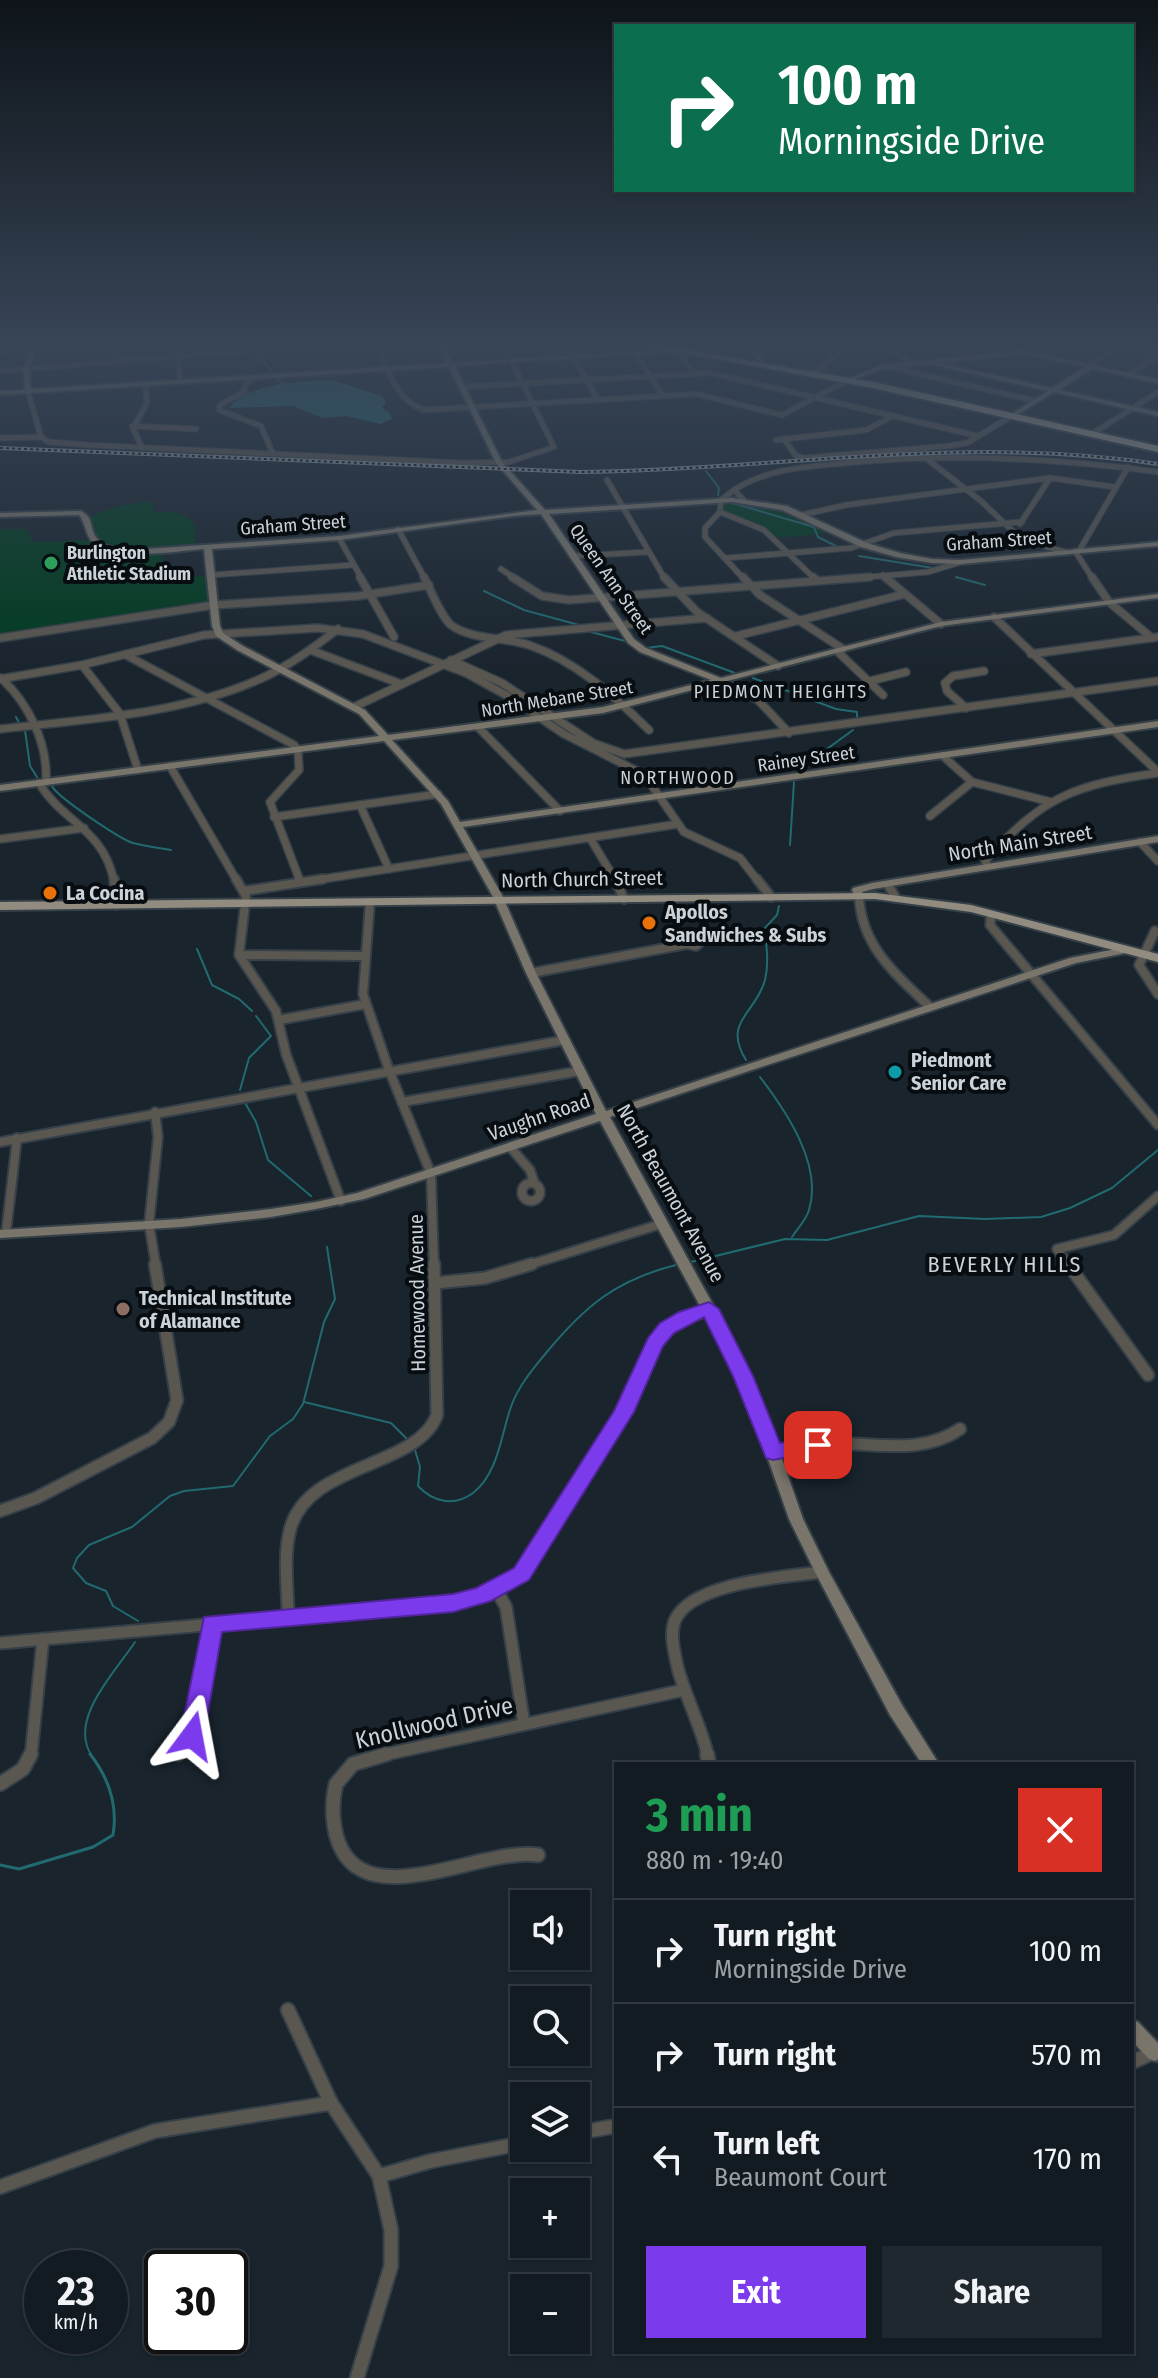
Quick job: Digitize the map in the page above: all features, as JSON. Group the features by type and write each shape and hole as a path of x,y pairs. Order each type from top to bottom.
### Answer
{"main road":[{"name":"North Church Street","path":"0,906 116,905 245,897 370,902 859,896 896,898 991,915 1158,958"}],"street":[{"path":"211,451 499,463 546,451"},
{"name":"Queen Ann Street","path":"493,451 499,463 543,512 575,556 631,641 643,650 722,681 758,700 789,733"},
{"path":"792,451 802,457 877,451"},
{"path":"883,695 840,650 752,586 704,535 706,525 720,512 721,500 748,481 772,472 927,459 1018,457 1158,472"},
{"path":"927,459 1027,543 1065,552"},
{"path":"1128,467 1077,551 1109,602 1156,639"},
{"path":"801,515 846,505 1050,478 1115,487"},
{"path":"1013,532 1050,478"},
{"path":"607,480 648,552 677,591 707,618 778,666"},
{"path":"734,490 744,500"},
{"name":"Graham Street","path":"0,515 81,513 87,517 92,537 108,547 130,551 339,538 485,516 744,500 779,506 864,545 923,560 961,562 1158,544"},
{"path":"720,512 757,526 817,580"},
{"path":"726,558 864,545 894,533 1022,522"},
{"path":"398,529 450,624 501,637 555,657 624,706 649,730"},
{"path":"339,538 394,637 508,686 550,718 624,754"},
{"path":"208,547 219,634"},
{"path":"575,556 648,552"},
{"path":"501,569 549,598 574,600 934,571 961,562"},
{"path":"211,575 353,565"},
{"path":"883,575 941,624"},
{"path":"0,638 214,605 371,595 429,585"},
{"path":"736,636 905,594"},
{"name":"North Mebane Street","path":"0,788 624,706 941,624 1158,596"},
{"path":"994,617 1158,772"},
{"path":"354,707 501,637 707,618"},
{"path":"116,905 112,862 104,848 45,793 42,782 45,759 34,724 1,678 82,665 219,634 278,629 338,629 449,662 539,719 642,775 678,824 695,839 740,858 771,897"},
{"path":"0,729 175,707 208,699 283,670 313,651 338,629"},
{"name":"North Beaumont Avenue","path":"219,634 354,707 438,794 459,825 603,1116 743,1376 796,1519 822,1572 896,1710 930,1762"},
{"path":"381,640 394,637"},
{"path":"1031,654 1156,639"},
{"path":"313,651 401,684"},
{"path":"126,655 298,750 299,770 272,798 270,807 300,882"},
{"path":"82,665 120,714 138,770"},
{"path":"966,708 947,691 945,683 953,676 984,671"},
{"path":"870,681 906,672"},
{"path":"614,760 624,754 1158,681"},
{"name":"Rainey Street","path":"459,825 1158,724"},
{"path":"478,727 560,811"},
{"path":"943,756 972,782 1051,802"},
{"path":"170,766 245,897 239,955 265,990 279,1020 297,1086 341,1201"},
{"path":"988,866 987,858 1051,802 1083,787 1158,772"},
{"path":"930,816 956,791 972,782"},
{"path":"274,817 438,794"},
{"path":"360,805 389,869"},
{"path":"245,897 300,882 678,824"},
{"path":"0,839 84,828"},
{"path":"590,838 624,899"},
{"name":"North Main Street","path":"859,896 857,890 1158,839"},
{"path":"1140,842 1158,861"},
{"path":"888,885 896,898"},
{"path":"859,896 860,924 866,936 896,975 930,1007"},
{"name":"Homewood Avenue","path":"288,1617 290,1527 298,1509 322,1487 416,1441 435,1422 431,1174 366,1004 362,983 370,902"},
{"path":"991,915 990,925 1158,1125"},
{"path":"1155,931 1142,954 1139,967 1158,994"},
{"name":"Vaughn Road","path":"1074,960 1100,943"},
{"path":"531,973 687,944"},
{"name":"Vaughn Road","path":"3,1233 267,1214 341,1201 511,1148 1074,960 1126,950"},
{"path":"239,955 364,956"},
{"path":"279,1020 366,1004"},
{"path":"0,1142 565,1040"},
{"path":"402,1102 580,1071"},
{"path":"0,1511 36,1498 152,1438 172,1419 177,1400 149,1224 158,1137 155,1112"},
{"path":"3,1233 17,1138"},
{"path":"511,1148 532,1174 534,1182"},
{"path":"1148,1375 1057,1249 1114,1235 1158,1196"},
{"path":"435,1283 485,1278 661,1224"},
{"path":"0,1643 453,1603 513,1581 528,1566 623,1412 660,1335 686,1316 709,1309"},
{"path":"773,1452 831,1444 895,1448 943,1438 960,1429"},
{"path":"708,1762 684,1690 674,1629 685,1606 711,1592 822,1572"},
{"path":"496,1589 506,1607 524,1724"},
{"path":"178,1755 195,1726 212,1624"},
{"path":"0,1784 23,1769 31,1755 43,1639"},
{"name":"Knollwood Drive","path":"538,1855 515,1852 400,1878 377,1878 348,1861 335,1832 334,1788 342,1773 357,1762 684,1690"},
{"path":"288,2010 331,2103 379,2176 391,2230 391,2266 357,2378"},
{"path":"1134,2030 1156,2054 1134,2061"},
{"path":"0,2187 155,2131 331,2103"},
{"path":"590,2131 614,2126"},
{"path":"379,2176 431,2161 510,2146"}],"green space":[{"path":"727,500 787,510 831,533 775,538 723,511 723,502"},
{"path":"153,501 153,512 176,513 190,519 195,524 195,544 201,546 127,549 101,543 94,536 90,517 129,504"},
{"path":"0,529 28,529 32,542 87,540 112,550 161,551 165,576 208,576 210,603 0,638"}],"waterway":[{"path":"706,471 719,488 718,495"},
{"path":"729,502 814,527 818,537 838,547"},
{"path":"859,556 933,568"},
{"path":"956,577 985,585"},
{"path":"484,591 524,610 579,625"},
{"path":"591,632 625,641"},
{"path":"646,648 662,646 735,673"},
{"path":"753,678 836,709 857,712 857,720"},
{"path":"16,717 19,723"},
{"path":"25,730 30,766 37,777"},
{"path":"798,770 853,730"},
{"path":"790,845 794,782"},
{"path":"52,786 76,808 126,840 171,850"},
{"path":"746,1060 740,1047 739,1027 765,980 767,954 764,929 777,915 779,906"},
{"path":"197,949 212,985 239,999 252,1011"},
{"path":"240,1090 249,1058 271,1036 256,1016"},
{"path":"760,1077 800,1139 811,1175 809,1210 792,1237"},
{"path":"244,1101 256,1122 268,1160 311,1196"},
{"path":"691,1262 785,1239 827,1240 919,1216 985,1219 1041,1217 1070,1208 1112,1188 1158,1150"},
{"path":"138,1621 113,1606 106,1591 86,1583 73,1568 77,1558 89,1545 132,1527 170,1496 184,1491 233,1486 270,1436 293,1419 303,1404 324,1322 335,1299 327,1247"},
{"path":"415,1450 420,1467 418,1486 430,1496 451,1501 473,1493 482,1485 494,1464 519,1390 560,1336 588,1308 619,1287 676,1265"},
{"path":"304,1402 391,1423 407,1439"},
{"path":"92,1756 86,1742 90,1712 106,1681 135,1642"},
{"path":"0,1865 19,1869 93,1847 113,1835 114,1813 110,1792 90,1754"}],"railway":[{"path":"72,451 580,472 869,456 1013,452 1158,464"}],"place":[{"name":"Burlington Athletic Stadium","path":"51,563"},
{"name":"La Cocina","path":"50,893"},
{"name":"Apollos Sandwiches & Subs","path":"649,923"},
{"name":"Piedmont Senior Care","path":"895,1072"},
{"name":"Technical Institute of Alamance","path":"123,1309"}],"district":[{"name":"PIEDMONT HEIGHTS","path":"781,692"},
{"name":"NORTHWOOD","path":"678,778"},
{"name":"BEVERLY HILLS","path":"1005,1264"}],"route":[{"path":"192,1736 212,1624 453,1603 483,1595 522,1574 623,1412 660,1335 686,1316 709,1309 743,1376 773,1452 818,1445"}]}
